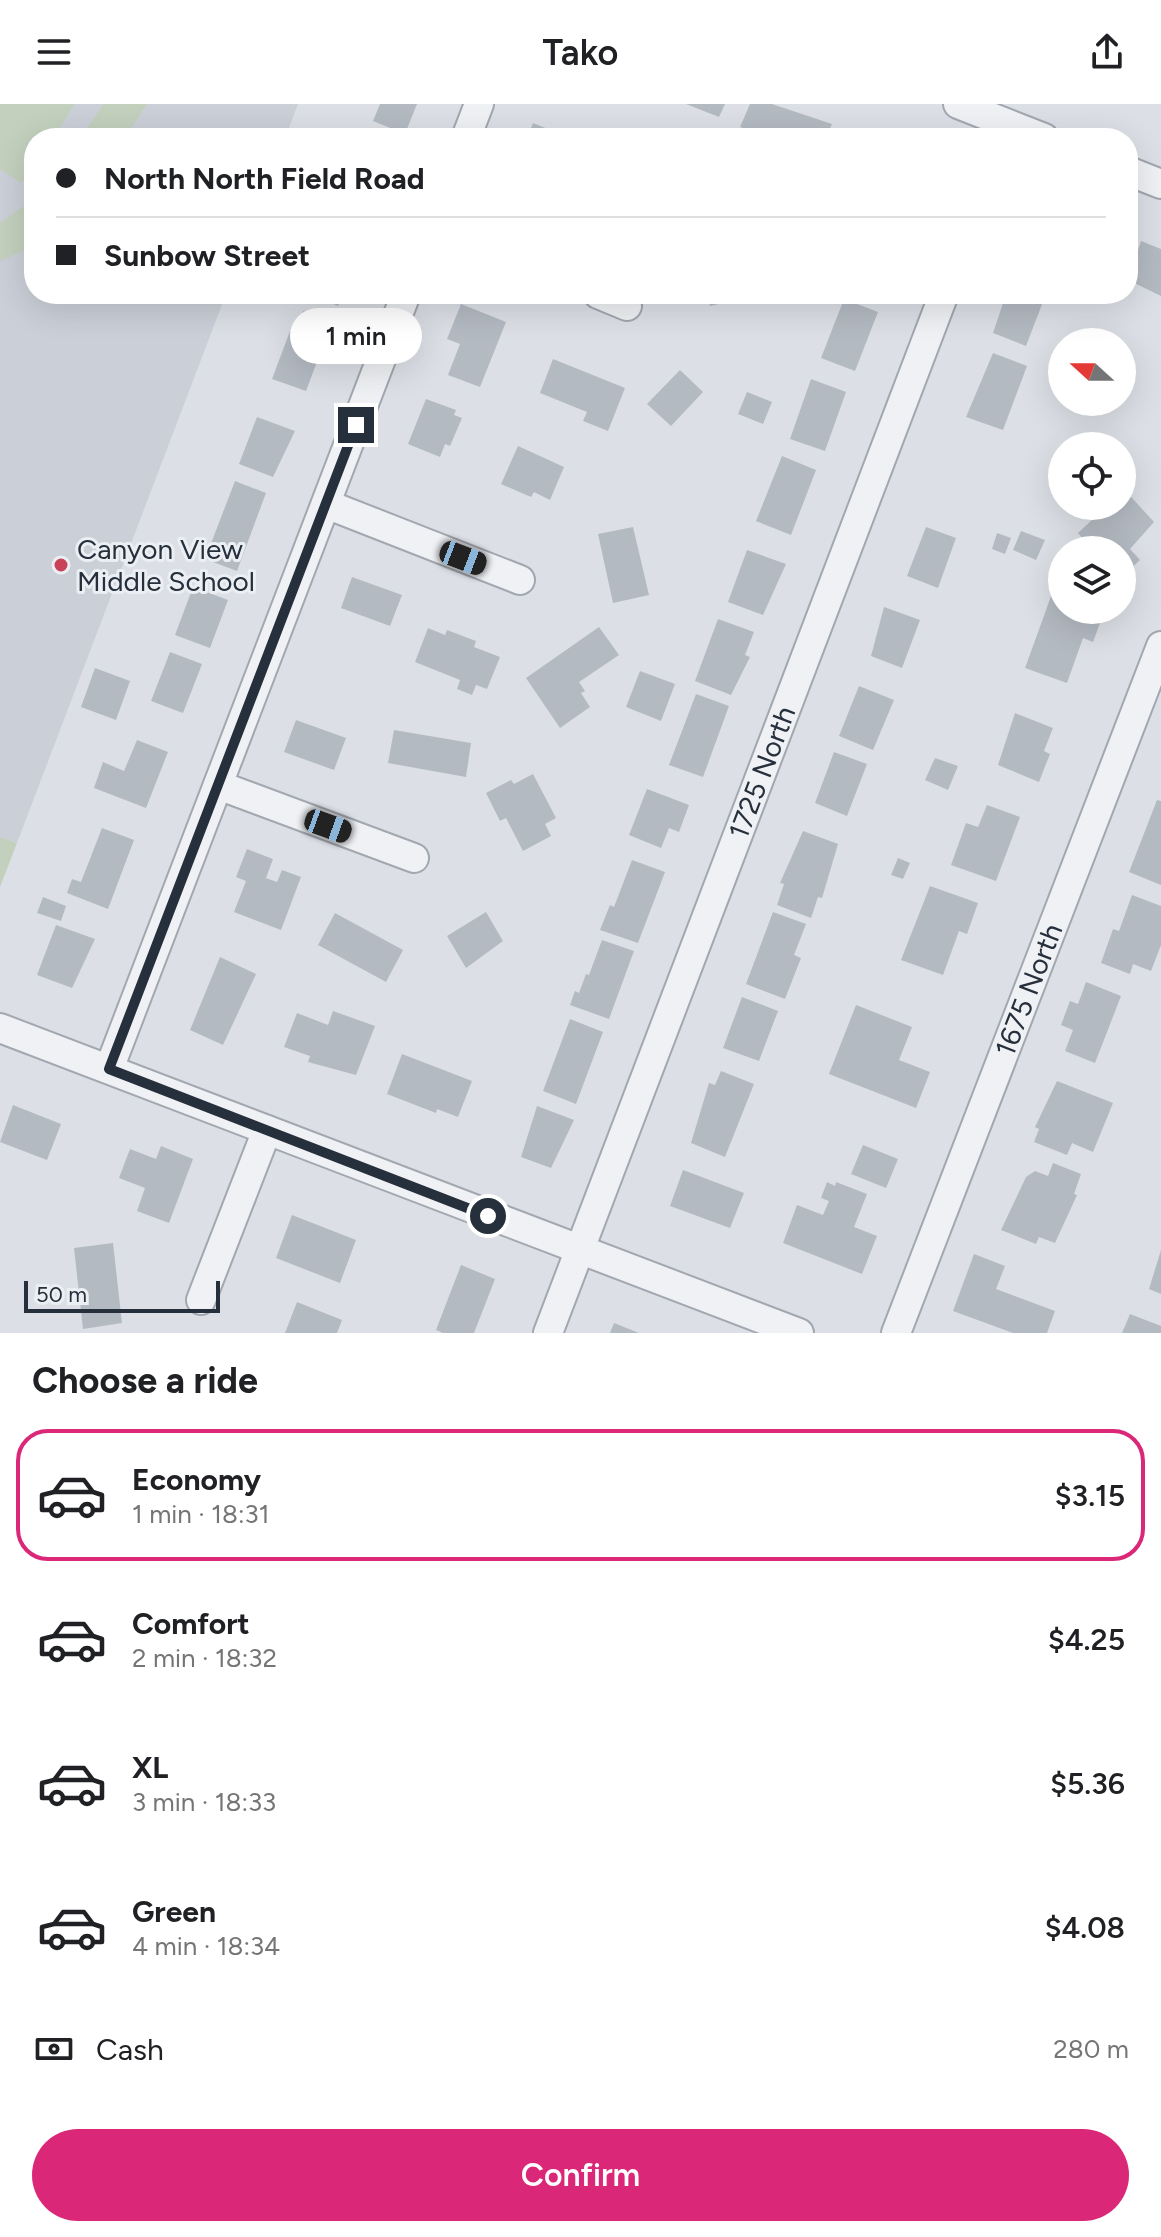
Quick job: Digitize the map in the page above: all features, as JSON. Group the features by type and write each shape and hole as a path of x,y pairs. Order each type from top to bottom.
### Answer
{"street":[{"path":"470,128 479,104"},
{"path":"958,104 1010,122"},
{"path":"1138,175 1161,184"},
{"path":"109,1069 402,304"},
{"path":"622,304 627,306"},
{"name":"1725 North","path":"548,1333 940,304"},
{"path":"326,504 520,580"},
{"name":"1675 North","path":"896,1333 1161,646"},
{"path":"218,785 414,858"},
{"path":"0,1028 580,1252 799,1333"},
{"path":"201,1300 267,1130"}],"shaded area":[{"name":"Canyon View Middle School","path":"0,104 298,104 289,128 24,128 24,304 222,304 17,843 0,837"}],"green space":[{"path":"0,104 75,104 59,128 24,128 24,179 21,183 0,169"},
{"path":"104,104 147,104 131,128 87,128"},
{"path":"24,206 24,250 0,261 0,223"},
{"path":"0,837 17,843 0,887"}],"building":[{"path":"380,104 417,104 407,128 390,128 373,121"},
{"path":"686,104 725,104 719,117"},
{"path":"750,104 772,104 832,124 830,128 740,127"},
{"path":"1141,241 1161,249 1161,296 1138,285"},
{"path":"461,304 506,322 480,387 448,375 460,344 447,339"},
{"path":"842,304 857,304 878,312 855,371 821,358"},
{"path":"1003,304 1042,304 1026,346 993,333"},
{"path":"303,311 332,322 306,391 272,379 290,331 296,333"},
{"path":"993,353 1027,366 1003,430 966,417"},
{"path":"553,359 625,388 608,431 583,421 587,412 540,393"},
{"path":"680,370 703,392 671,426 647,404"},
{"path":"811,379 846,392 825,451 790,439"},
{"path":"747,392 772,402 763,424 738,414"},
{"path":"426,399 456,410 454,415 462,418 450,446 445,444 440,457 408,444"},
{"path":"257,417 295,431 273,477 239,464"},
{"path":"518,446 564,467 550,500 534,492 531,497 501,484"},
{"path":"782,456 816,470 791,535 756,521"},
{"path":"235,481 266,493 237,571 205,559"},
{"path":"1136,502 1154,522 1136,542 1136,536 1081,536 1078,533 1092,520 1136,520"},
{"path":"633,527 649,595 613,603 598,534"},
{"path":"926,527 956,538 938,588 907,576"},
{"path":"1021,531 1045,540 1036,560 1013,550"},
{"path":"997,533 1011,538 1005,554 992,549"},
{"path":"747,550 786,564 763,615 728,602"},
{"path":"352,577 402,595 390,626 341,608"},
{"path":"193,587 228,600 210,648 175,635"},
{"path":"1048,605 1048,624 1100,624 1093,642 1083,638 1067,683 1025,668"},
{"path":"884,607 920,620 902,668 871,656"},
{"path":"718,619 754,632 745,655 750,657 731,695 695,681"},
{"path":"599,627 619,655 579,682 585,691 581,693 590,707 560,728 526,678"},
{"path":"428,628 445,635 447,630 476,641 474,647 500,657 487,689 476,685 472,695 457,689 460,680 415,662"},
{"path":"170,652 202,664 183,713 151,701"},
{"path":"95,668 130,681 116,720 81,707"},
{"path":"640,671 675,684 661,721 626,707"},
{"path":"859,686 894,700 873,750 839,736"},
{"path":"696,694 729,706 703,777 669,765"},
{"path":"1015,713 1053,728 1044,751 1050,754 1039,782 998,765"},
{"path":"296,720 346,738 334,770 284,752"},
{"path":"394,730 471,743 466,777 388,763"},
{"path":"137,740 168,752 146,808 94,788 103,762 124,771"},
{"path":"834,752 867,764 847,816 815,803"},
{"path":"935,758 958,766 948,790 925,780"},
{"path":"533,774 556,818 545,824 551,836 523,851 506,818 500,821 486,793 511,780 514,784"},
{"path":"647,789 689,805 679,832 669,828 661,848 629,835"},
{"path":"1157,800 1161,801 1161,885 1129,872"},
{"path":"987,805 1020,817 996,881 951,865 966,823 978,827"},
{"path":"102,828 134,840 108,909 67,893 72,879 81,882"},
{"path":"803,831 838,844 822,898 818,897 811,918 777,905 784,884 780,883"},
{"path":"247,849 273,859 266,878 277,882 282,870 301,877 281,930 234,912 246,881 236,877"},
{"path":"898,858 910,863 903,879 891,875"},
{"path":"632,860 665,872 638,943 600,930 610,905 614,907"},
{"path":"930,886 978,903 967,934 959,931 943,975 901,960"},
{"path":"1132,895 1161,906 1161,945 1151,971 1133,964 1130,974 1101,963 1113,929 1119,931"},
{"path":"43,897 66,906 61,921 37,913"},
{"path":"486,912 503,941 466,968 447,936"},
{"path":"773,912 806,924 794,955 801,958 785,999 746,984"},
{"path":"335,913 403,950 386,982 318,945"},
{"path":"56,925 95,939 72,988 37,975"},
{"path":"602,940 634,951 609,1019 570,1005 575,991 579,993 586,974 589,975"},
{"path":"220,957 256,974 223,1045 190,1030"},
{"path":"1086,982 1121,996 1095,1063 1065,1051 1073,1030 1061,1025 1070,1001 1078,1004"},
{"path":"742,997 778,1011 759,1061 723,1048"},
{"path":"856,1005 912,1027 899,1060 930,1072 916,1108 829,1074"},
{"path":"333,1011 375,1026 356,1075 308,1062 310,1056 284,1047 297,1013 328,1025"},
{"path":"570,1019 603,1032 576,1104 543,1091"},
{"path":"402,1054 472,1081 458,1117 437,1109 436,1113 387,1094"},
{"path":"721,1071 754,1084 725,1157 691,1143 709,1083 715,1085"},
{"path":"1057,1081 1113,1103 1093,1152 1072,1143 1067,1155 1034,1142 1039,1129 1035,1127"},
{"path":"13,1105 61,1124 47,1160 0,1142"},
{"path":"537,1106 574,1120 551,1168 521,1157"},
{"path":"863,1145 898,1159 886,1188 851,1174"},
{"path":"161,1146 193,1159 169,1223 137,1211 145,1188 119,1178 130,1149 156,1159"},
{"path":"1053,1163 1081,1174 1074,1194 1077,1195 1055,1243 1039,1237 1036,1244 1001,1230 1026,1177 1035,1171 1048,1176"},
{"path":"683,1170 744,1193 730,1228 670,1206"},
{"path":"827,1182 835,1186 836,1182 867,1194 854,1227 877,1236 862,1274 783,1243 797,1205 823,1215 829,1201 821,1198"},
{"path":"292,1215 356,1240 340,1283 276,1258"},
{"path":"113,1243 122,1323 83,1329 74,1248"},
{"path":"1161,1250 1161,1294 1149,1289"},
{"path":"974,1254 1005,1266 996,1289 1055,1311 1047,1333 1013,1333 953,1311"},
{"path":"461,1265 495,1279 474,1333 443,1333 436,1330"},
{"path":"297,1302 342,1320 337,1333 285,1333"},
{"path":"1130,1314 1161,1326 1161,1333 1122,1333"},
{"path":"614,1323 639,1333 610,1333"}],"place":[{"name":"Canyon View Middle School","path":"61,565"}],"route":[{"path":"356,425 109,1069 488,1216"}]}
